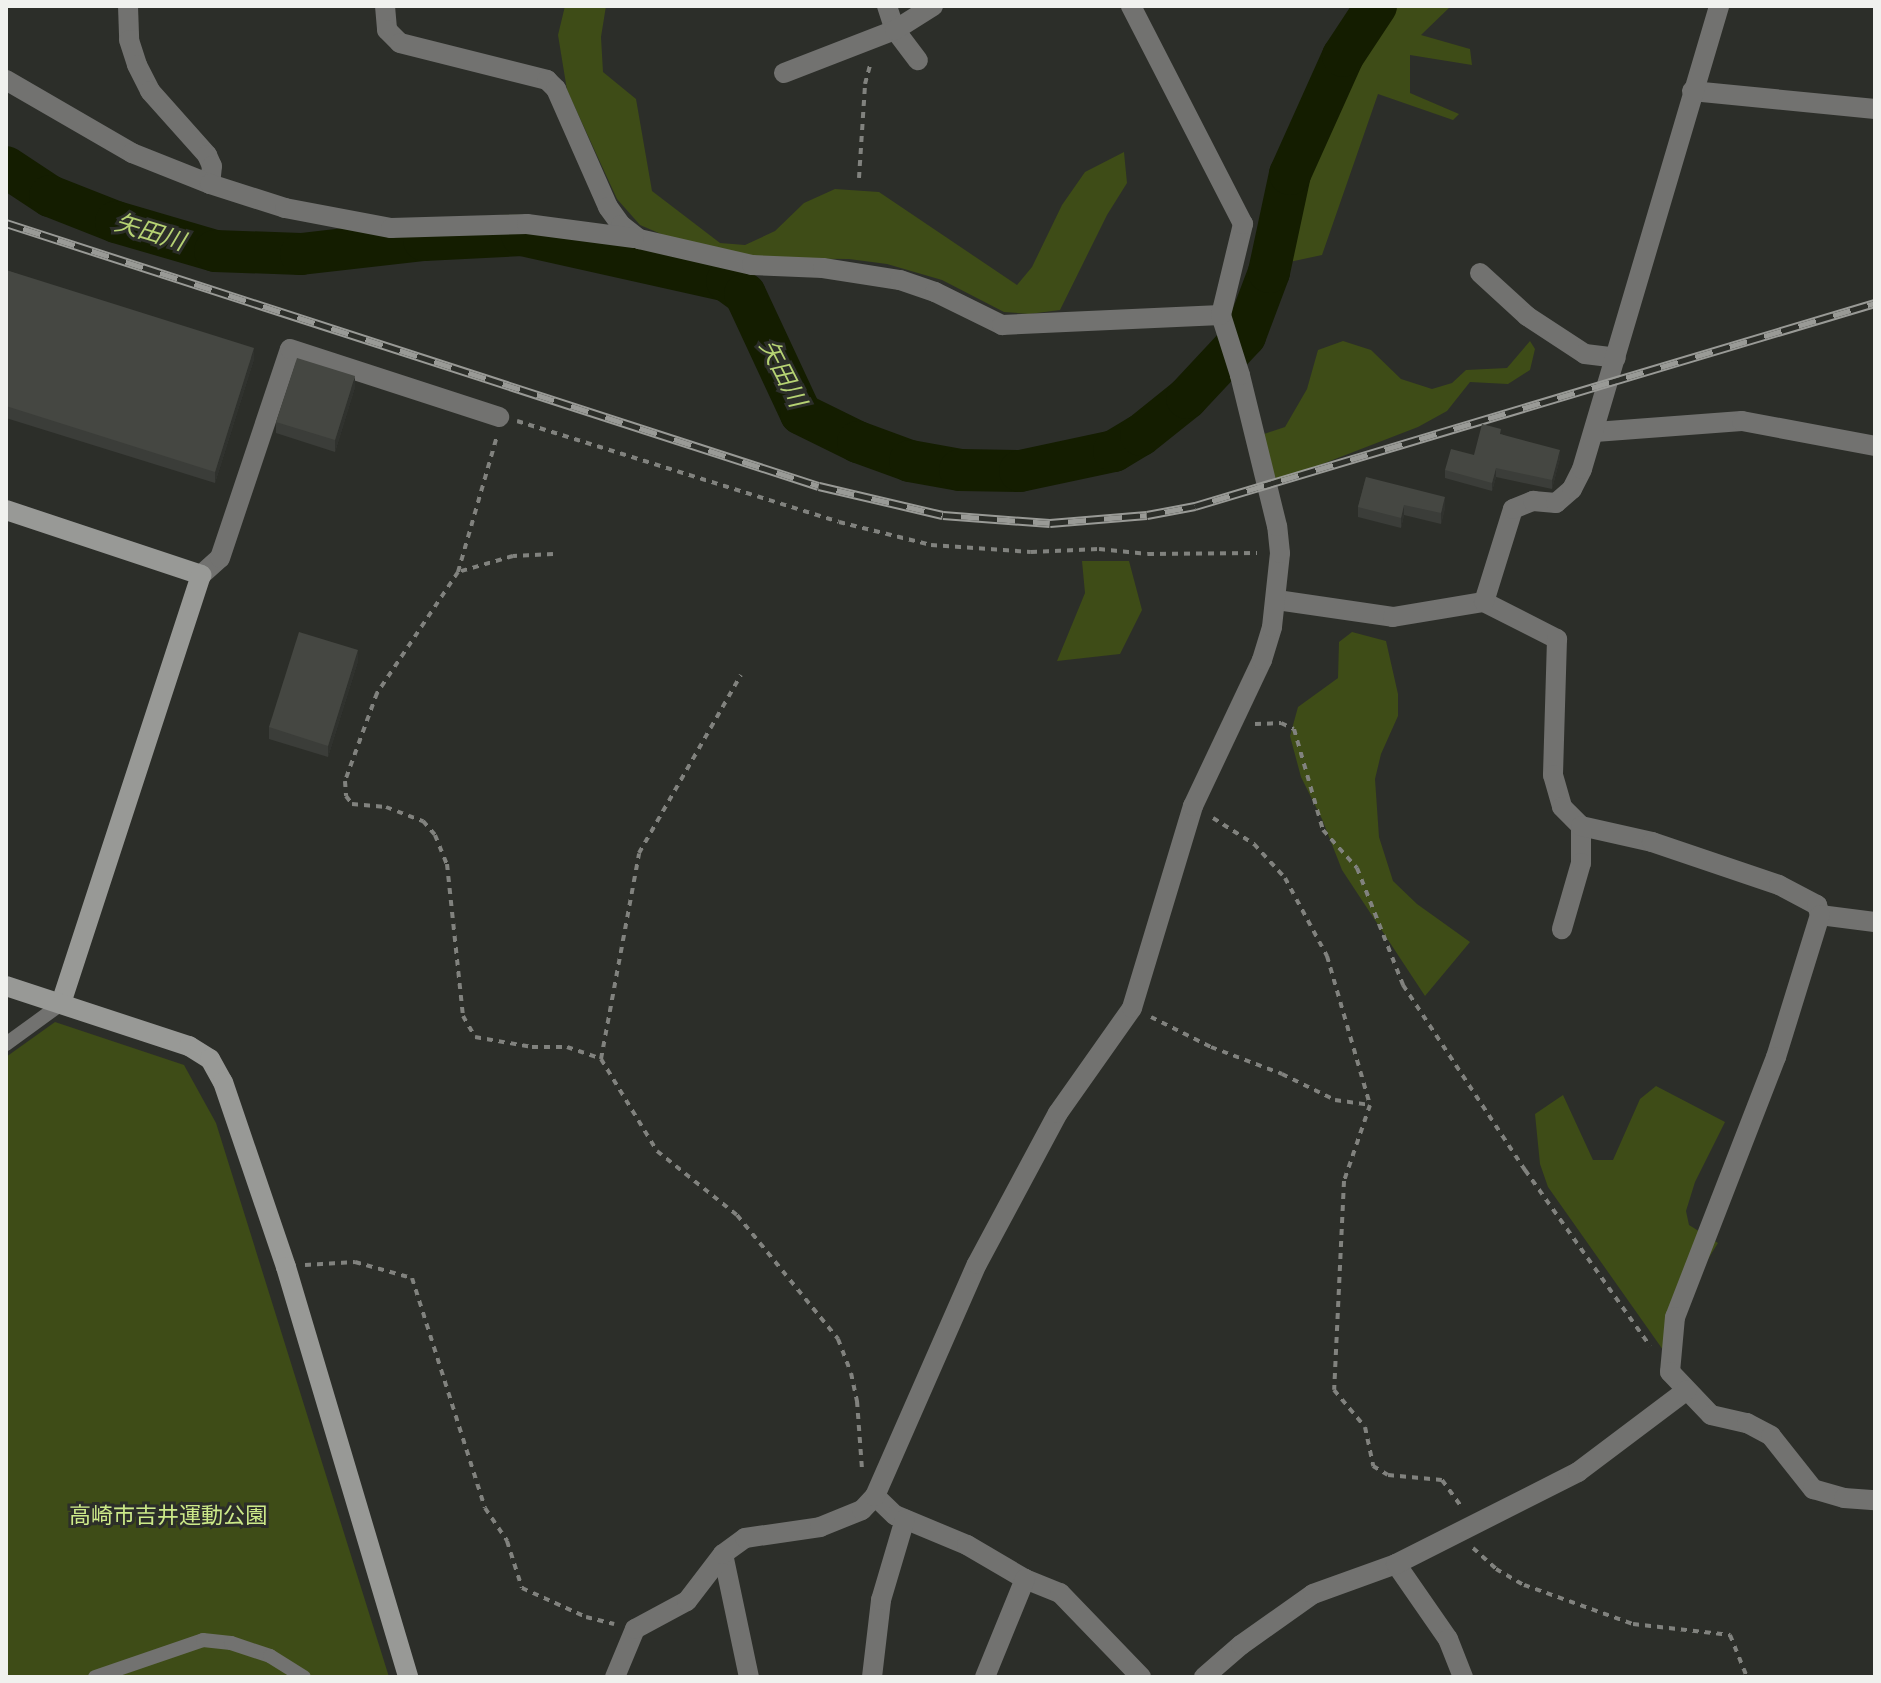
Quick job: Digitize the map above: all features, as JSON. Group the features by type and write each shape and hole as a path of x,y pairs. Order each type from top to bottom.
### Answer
{"street":[{"path":"128,6 129,40 137,65 150,91 207,155 212,166 210,184"},
{"path":"385,6 387,30 400,43 547,80 556,89 608,207 621,225 639,239"},
{"path":"887,6 895,30 918,60"},
{"path":"784,73 895,30 933,6"},
{"path":"615,1677 635,1629 687,1601 723,1554 745,1538 820,1527 862,1510 875,1496 977,1264 1058,1113 1132,1008 1193,806 1262,660 1277,600 1280,553 1277,526 1240,375 1223,321 1243,224 1131,6"},
{"path":"1484,602 1513,509 1533,501 1556,503 1572,489 1595,432 1719,6"},
{"path":"6,80 132,153 210,184 285,208 391,228 527,224 639,239 752,265 823,268 900,280 935,292 1002,325 1223,321"},
{"path":"1692,91 1875,109"},
{"path":"1480,273 1527,316 1585,354 1616,358"},
{"path":"61,1004 201,575 220,558 290,349 499,417"},
{"path":"1595,432 1742,421 1875,446"},
{"path":"6,510 201,575"},
{"path":"1277,600 1393,617 1484,602 1557,639 1553,775 1562,807 1581,826 1652,842 1779,885 1817,905 1820,915 1776,1057 1675,1317 1670,1372 1711,1415 1747,1423 1771,1436 1813,1489 1844,1498 1875,1500"},
{"path":"1562,929 1581,863 1581,826"},
{"path":"1820,915 1875,922"},
{"path":"6,986 189,1046 210,1059 223,1082 286,1267 408,1677"},
{"path":"1204,1677 1241,1645 1313,1594 1396,1564 1578,1472 1687,1390"},
{"path":"875,1496 895,1515 967,1545 1025,1579 1060,1593 1141,1677"},
{"path":"872,1677 881,1600 905,1519"},
{"path":"723,1554 749,1677"},
{"path":"1396,1564 1448,1639 1463,1677"},
{"path":"985,1677 1025,1579"}],"lane":[{"path":"6,1044 61,1004"},
{"path":"103,1675 203,1640 231,1643 270,1656 304,1677"}],"path":[{"path":"859,178 865,84 872,60"},
{"path":"875,1496 861,1465 857,1401 851,1373 838,1339 737,1215 657,1151 601,1059 567,1047 532,1047 475,1037 463,1016 447,864 435,835 423,821 386,807 352,804 346,796 345,781 377,693 458,572 499,417 534,424 851,526 931,545 1031,552 1099,549 1148,554 1280,553"},
{"path":"458,572 513,556 553,554"},
{"path":"601,1059 639,853 741,675"},
{"path":"1229,725 1281,723 1294,729 1323,830 1357,868 1403,985 1625,1316 1670,1372"},
{"path":"1193,806 1254,844 1285,878 1327,956 1370,1105 1344,1181 1334,1390 1365,1427 1373,1466 1388,1475 1442,1480 1448,1484 1464,1529 1496,1569 1524,1585 1660,1630 1730,1635 1747,1677"},
{"path":"1132,1008 1211,1047 1282,1074 1321,1094 1370,1105"},
{"path":"286,1267 355,1262 412,1278 485,1508 507,1541 522,1588 586,1617 635,1629"}],"green space":[{"path":"565,6 606,6 601,37 603,72 636,99 652,191 720,243 745,245 775,231 804,203 835,189 879,192 1017,285 1032,267 1062,205 1085,172 1124,152 1127,183 1107,215 1060,310 1029,314 1004,312 942,280 887,264 849,259 748,258 668,237 640,225 617,199 567,90 558,35"},
{"path":"1361,6 1451,6 1421,35 1470,49 1472,65 1410,55 1410,93 1459,114 1453,120 1378,94 1322,255 1280,264 1301,186 1328,124 1375,41"},
{"path":"1343,341 1371,350 1401,379 1432,389 1452,383 1466,370 1507,368 1530,341 1535,349 1530,370 1508,384 1470,382 1447,411 1418,427 1273,483 1264,434 1285,427 1307,389 1318,350"},
{"path":"1082,561 1129,561 1142,610 1120,654 1057,661 1085,593"},
{"path":"1352,632 1386,641 1398,694 1398,716 1381,754 1375,779 1379,837 1393,881 1417,904 1470,942 1425,996 1342,870 1301,777 1290,736 1298,707 1338,678 1339,642"},
{"name":"高崎市吉井運動公園","path":"55,1022 184,1065 216,1123 389,1677 6,1677 6,1057"},
{"path":"1656,1086 1725,1122 1695,1182 1686,1211 1689,1225 1718,1243 1690,1288 1668,1357 1548,1187 1540,1164 1535,1114 1563,1095 1593,1160 1613,1160 1640,1099"}],"building":[{"path":"6,270 254,348 215,472 6,406"},
{"path":"297,358 355,376 335,440 276,422"},
{"path":"1482,424 1501,429 1500,434 1560,450 1552,480 1496,468 1492,483 1445,470 1451,449 1474,455"},
{"path":"1366,477 1445,497 1441,513 1404,505 1401,518 1358,507"},
{"path":"299,632 358,650 328,746 269,727"}],"waterway":[{"name":"矢田川","path":"6,167 50,196 116,222 215,251 301,254 424,240 522,235 727,281 745,294 801,414 858,442 910,461 960,470 1020,471 1114,451 1141,435 1187,398 1245,336 1269,272 1290,174 1343,56 1376,6"}],"railway":[{"path":"6,223 819,486 943,515 1050,523 1147,515 1195,506 1875,303"}]}
